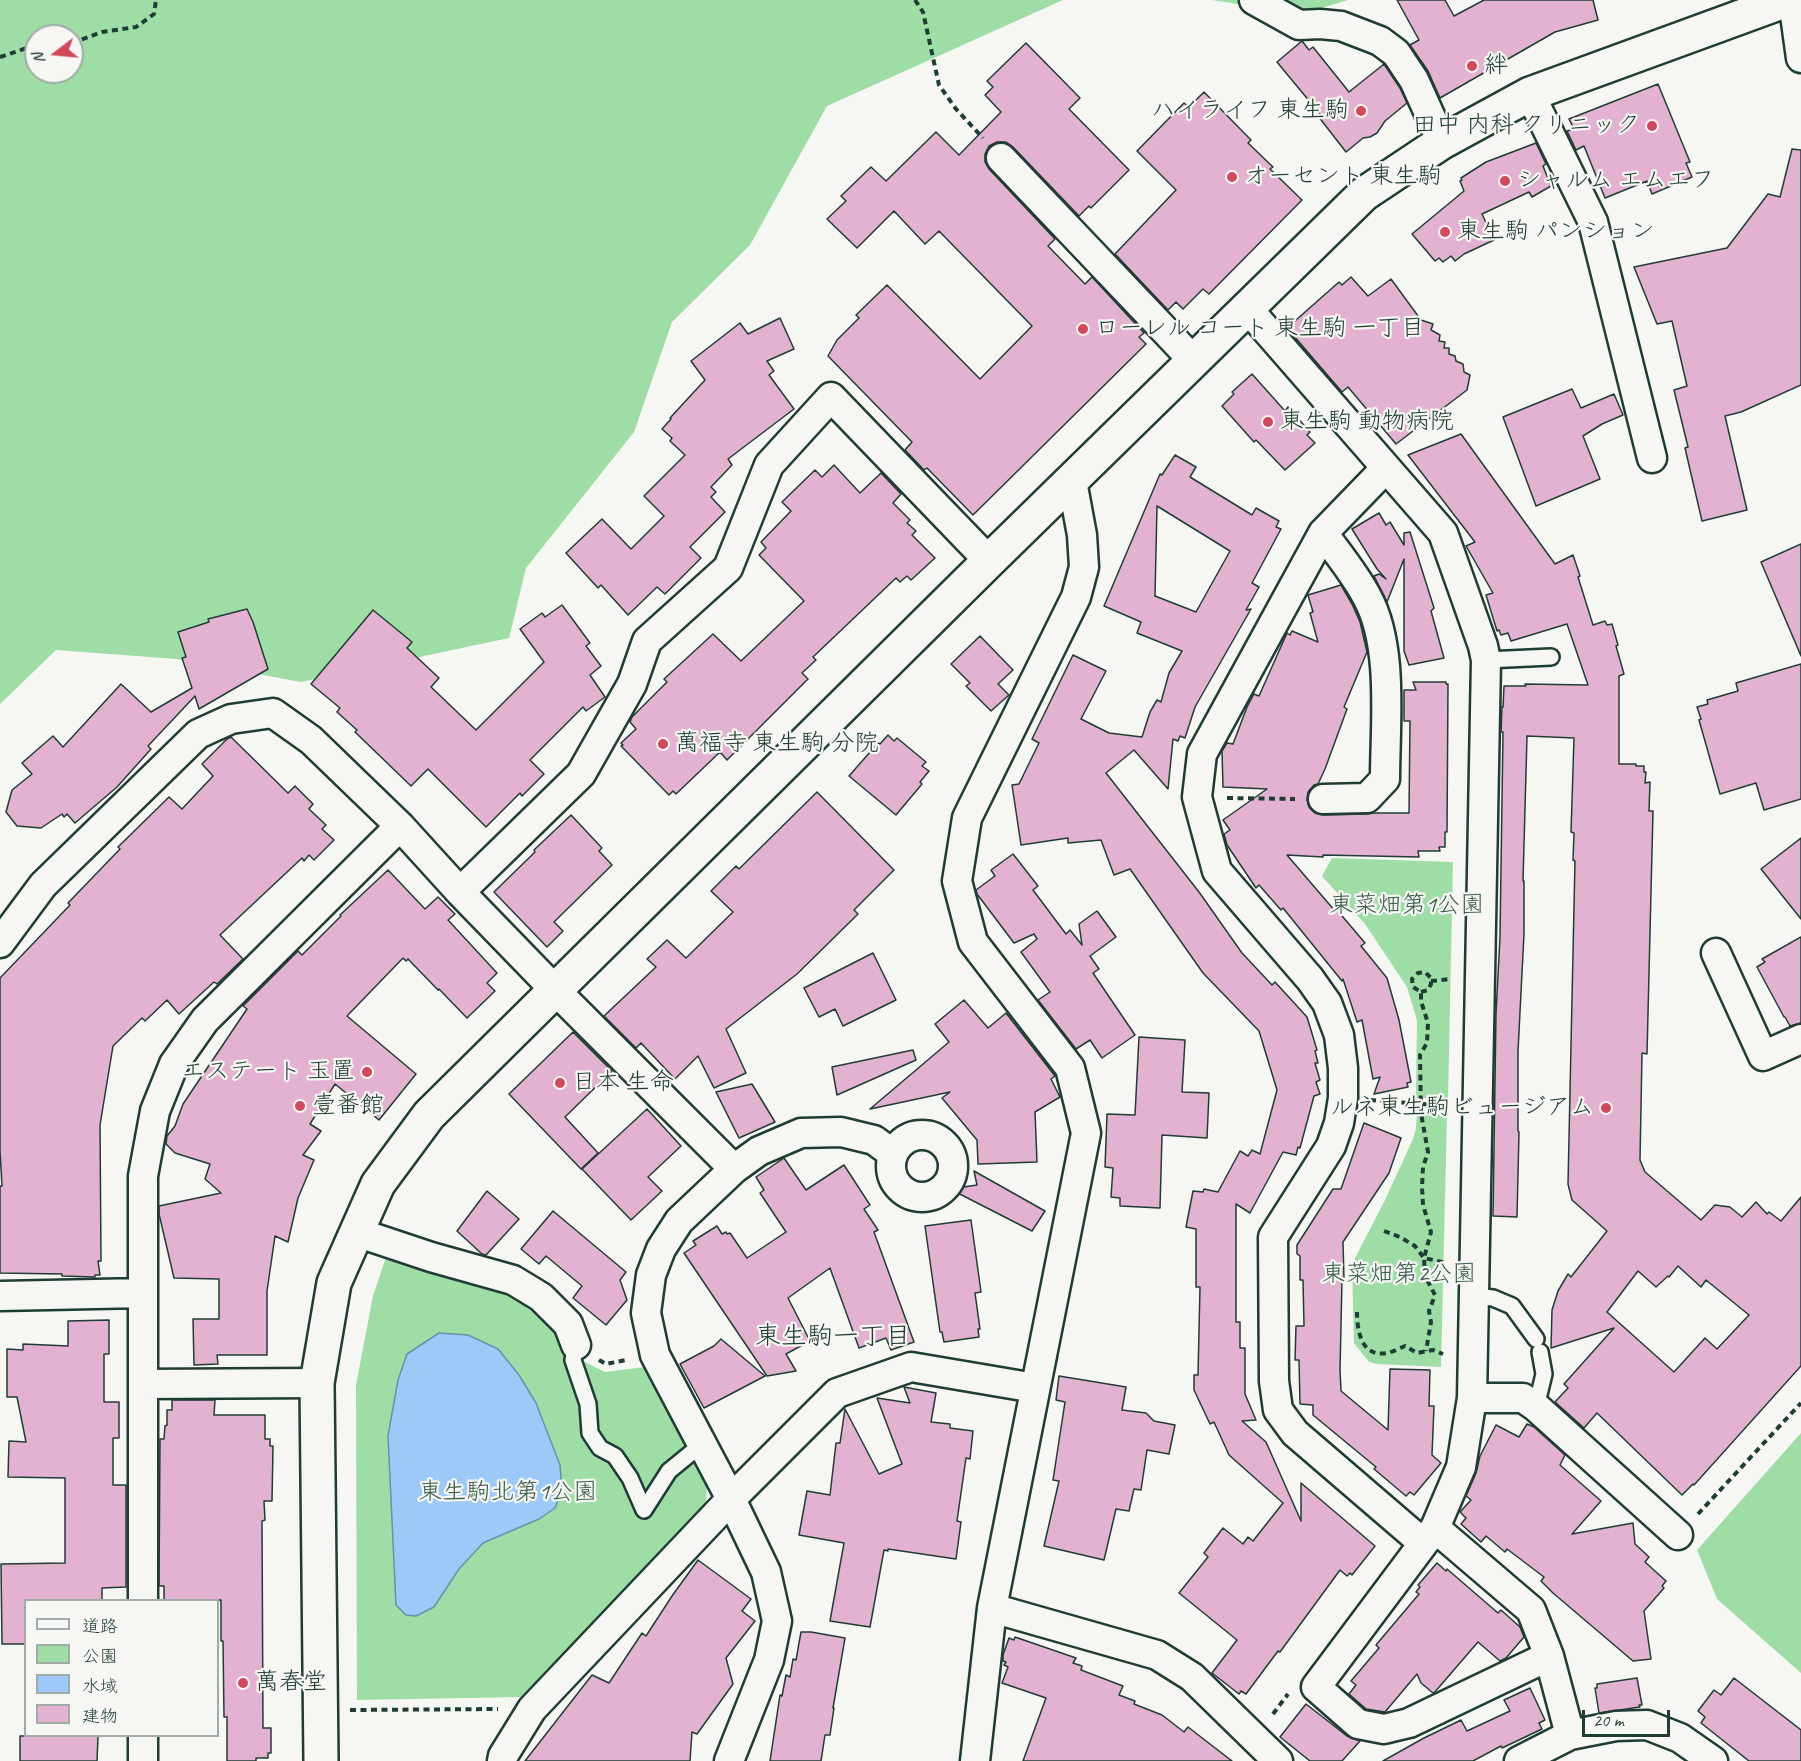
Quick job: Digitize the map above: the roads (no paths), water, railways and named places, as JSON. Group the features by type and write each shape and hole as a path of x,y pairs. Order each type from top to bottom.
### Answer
{"street":[{"path":"1254,0 1299,25 1341,26 1380,41 1396,53 1414,80 1442,142"},
{"path":"321,1761 317,1383 334,1283 378,1184 429,1114 1364,194 1442,142 1530,94 1779,2 1801,58"},
{"path":"1530,94 1593,222 1652,458"},
{"path":"1001,158 1193,360"},
{"path":"1248,309 1443,533 1486,660 1472,1398 1461,1467 1429,1536 1316,1687 1358,1724 1384,1729 1408,1723 1549,1656"},
{"path":"460,892 580,774 632,684 647,641 728,568 769,465 831,397 989,561"},
{"path":"1386,468 1323,533 1202,754 1197,797 1217,871 1310,979 1327,1003 1339,1035 1343,1068 1339,1122 1330,1146 1273,1237 1274,1381 1278,1410 1295,1433 1429,1536 1531,1610 1549,1656 1570,1735"},
{"path":"975,1761 992,1608 1086,1133 1070,1068 973,942 957,881 967,818 1076,597 1084,567 1082,535 1072,481"},
{"path":"1323,533 1368,599 1379,630 1385,660 1385,779 1367,798 1323,799"},
{"path":"0,943 43,885 198,734 231,719 273,713 311,740 400,826 556,991 734,1168"},
{"path":"143,1599 143,1176 155,1112 174,1064 205,1020 400,826"},
{"path":"1716,953 1763,1056 1801,1039"},
{"path":"729,1761 769,1660 777,1621 766,1572 656,1354 646,1313 651,1275 661,1249 679,1221 734,1168 759,1151 801,1133 841,1132 873,1140 893,1154"},
{"path":"356,1232 431,1257 513,1280 541,1297 568,1324 576,1345"},
{"path":"0,1296 143,1293"},
{"path":"502,1761 532,1709 731,1499 837,1393 911,1367 1035,1388"},
{"path":"143,1384 317,1383"},
{"path":"1472,1398 1523,1398 1536,1407 1678,1535"},
{"path":"992,1608 1157,1655 1192,1677 1278,1761"},
{"path":"1519,1761 1570,1735 1616,1726 1647,1725 1680,1738 1713,1761"},
{"path":"143,1737 143,1761"}],"lane":[{"path":"1486,660 1551,657"},
{"path":"1474,1296 1494,1298 1512,1306 1538,1346 1544,1374 1536,1407"},
{"path":"576,1345 573,1360 588,1404 590,1433 600,1448 615,1456 630,1478 644,1510 669,1471 702,1444"}],"water":[{"path":"439,1333 468,1335 498,1349 519,1375 536,1403 560,1465 562,1490 555,1508 539,1519 483,1543 459,1569 434,1607 416,1616 406,1615 396,1605 388,1436 398,1380 407,1354"}],"place":[{"name":"絆","path":"1472,66"},
{"name":"ハイライフ 東生駒","path":"1361,111"},
{"name":"田中 内科 クリニック","path":"1652,126"},
{"name":"オーセント 東生駒","path":"1232,177"},
{"name":"シャルム エムエフ","path":"1505,181"},
{"name":"東生駒 パンション","path":"1445,232"},
{"name":"ローレル コート 東生駒 一丁目","path":"1083,329"},
{"name":"東生駒 動物病院","path":"1268,422"},
{"name":"萬福寺 東生駒 分院","path":"663,744"},
{"name":"エステート 玉置","path":"367,1072"},
{"name":"日本 生命","path":"560,1083"},
{"name":"壹番館","path":"300,1106"},
{"name":"ルネ東生駒ビュージアム","path":"1606,1108"},
{"name":"萬春堂","path":"243,1683"}],"district":[{"name":"東生駒一丁目","path":"833,1337"}],"park label":[{"name":"東菜畑第1公園","path":"1407,906"},
{"name":"東菜畑第2公園","path":"1399,1275"},
{"name":"東生駒北第1公園","path":"508,1493"}]}
